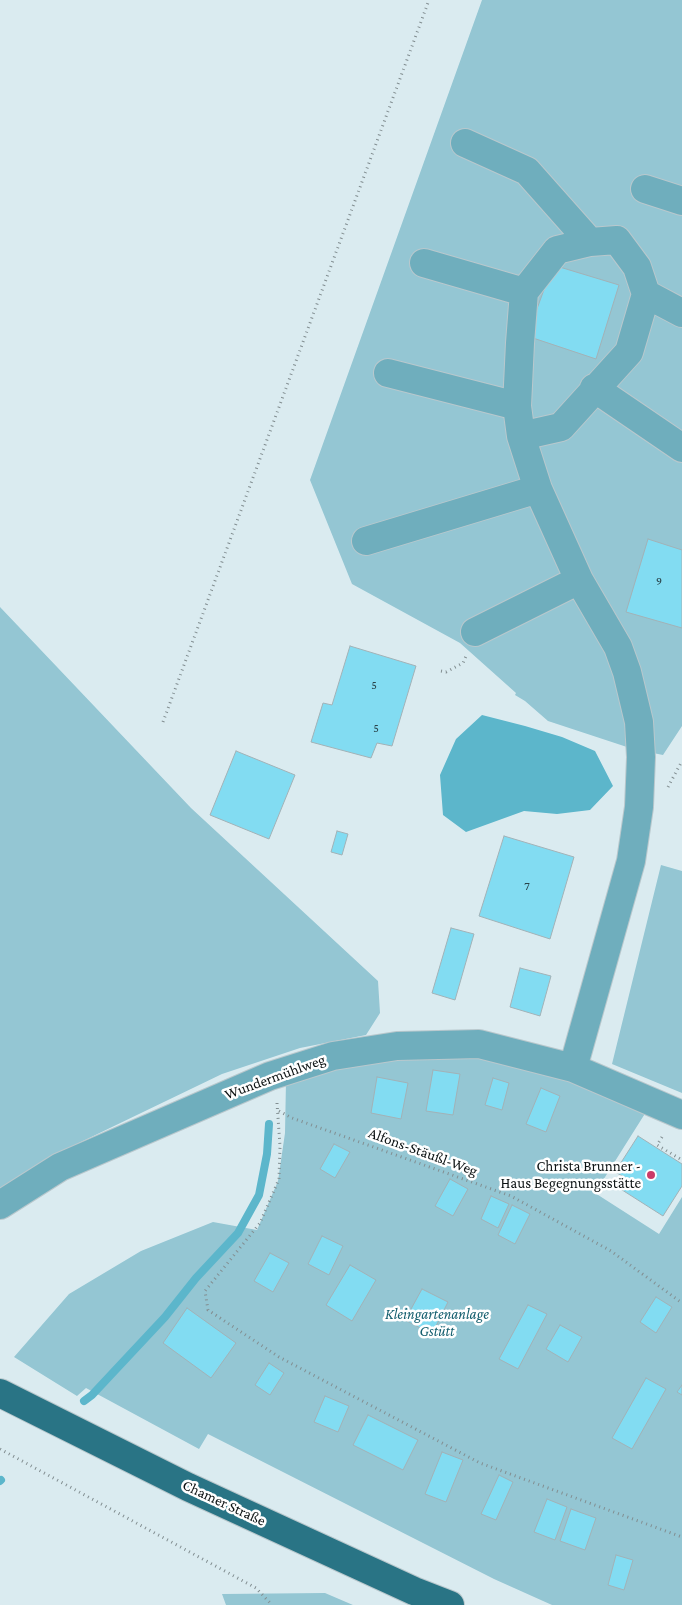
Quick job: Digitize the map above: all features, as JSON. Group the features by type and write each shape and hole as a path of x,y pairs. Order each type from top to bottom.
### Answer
{"main road":[{"name":"Chamer Straße","path":"0,1393 197,1491 414,1591 450,1605"}],"street":[{"path":"465,143 527,171 590,242"},
{"path":"645,189 682,201"},
{"path":"521,436 560,427 628,352 646,294 637,267 616,240 590,242 557,250 524,292 517,406 521,436 538,489 579,580 618,648 627,672 639,722 641,757 639,807 631,861 573,1068"},
{"path":"424,263 524,292"},
{"path":"646,294 682,313"},
{"path":"388,373 517,406"},
{"path":"594,388 682,448"},
{"path":"366,540 538,489"},
{"path":"475,632 579,580"},
{"name":"Wundermühlweg","path":"0,1205 60,1167 270,1076 333,1056 388,1048 479,1044 573,1068 682,1116"}],"path":[{"path":"164,722 429,0"},
{"path":"270,1076 278,1111 279,1179 260,1223 205,1291 208,1310 278,1356 480,1463 682,1537"},
{"name":"Alfons-Stäußl-Weg","path":"278,1111 292,1118 511,1196 611,1251 682,1303"},
{"path":"660,1141 657,1145 682,1160"},
{"path":"0,1449 256,1588 272,1605"}],"green space":[{"path":"482,0 682,0 682,726 663,755 633,749 548,721 515,695 516,693 460,643 352,584 310,480"},
{"path":"0,607 191,808 378,981 380,1013 366,1035 300,1048 222,1074 56,1154 0,1190"},
{"path":"661,865 682,871 682,1093 612,1064"},
{"name":"Kleingartenanlage Gstütt","path":"422,1053 488,1059 560,1076 646,1112 595,1193 659,1234 682,1197 682,1605 552,1605 494,1579 208,1434 199,1449 86,1388 77,1396 14,1357 69,1294 141,1251 213,1222 257,1230 278,1181 285,1133 286,1081 351,1062"},
{"path":"325,1593 353,1605 226,1605 222,1594"}],"shaded area":[{"path":"482,715 562,737 595,751 613,786 590,810 557,814 524,811 466,832 443,815 440,775 456,739"}],"building":[{"path":"553,265 619,285 596,359 527,336"},
{"path":"648,539 682,550 682,628 626,612"},
{"path":"350,646 416,666 392,746 377,743 371,758 311,742 323,703 332,705"},
{"path":"236,751 295,775 269,839 210,815"},
{"path":"337,831 348,834 342,855 331,852"},
{"path":"504,836 574,857 550,939 479,916"},
{"path":"451,928 474,934 455,1000 432,993"},
{"path":"520,968 551,976 540,1016 510,1007"},
{"path":"433,1070 460,1074 453,1115 426,1111"},
{"path":"377,1077 408,1083 401,1119 371,1113"},
{"path":"493,1078 509,1083 502,1110 485,1105"},
{"path":"541,1088 560,1096 546,1132 526,1124"},
{"name":"Christa Brunner - Haus Begegnungsstätte","path":"638,1136 682,1164 682,1186 663,1216 619,1188 626,1178 615,1172"},
{"path":"334,1144 350,1152 335,1178 320,1169"},
{"path":"450,1179 468,1189 453,1216 435,1206"},
{"path":"491,1196 509,1204 498,1228 481,1219"},
{"path":"512,1205 530,1214 515,1244 498,1235"},
{"path":"322,1236 343,1246 329,1275 308,1264"},
{"path":"270,1253 289,1263 273,1292 254,1281"},
{"path":"350,1265 376,1280 352,1321 326,1305"},
{"path":"422,1289 448,1302 432,1334 405,1320"},
{"path":"656,1297 672,1307 656,1333 640,1322"},
{"path":"528,1305 547,1314 518,1369 499,1359"},
{"path":"187,1308 236,1343 211,1378 163,1343"},
{"path":"560,1325 582,1337 568,1362 546,1349"},
{"path":"269,1363 284,1373 270,1395 255,1385"},
{"path":"646,1378 666,1389 632,1449 612,1438"},
{"path":"682,1385 682,1395 677,1392"},
{"path":"325,1396 349,1406 338,1432 314,1422"},
{"path":"368,1415 418,1440 403,1470 353,1445"},
{"path":"442,1452 463,1460 446,1502 425,1494"},
{"path":"499,1475 513,1482 496,1520 481,1514"},
{"path":"547,1499 567,1507 555,1540 534,1532"},
{"path":"571,1509 596,1518 585,1550 560,1541"},
{"path":"616,1555 633,1560 624,1590 608,1585"}],"waterway":[{"path":"84,1401 92,1395 165,1317 196,1278 238,1233 259,1195 267,1154 269,1124"}],"place":[{"name":"Christa Brunner - Haus Begegnungsstätte","path":"651,1175"}]}
